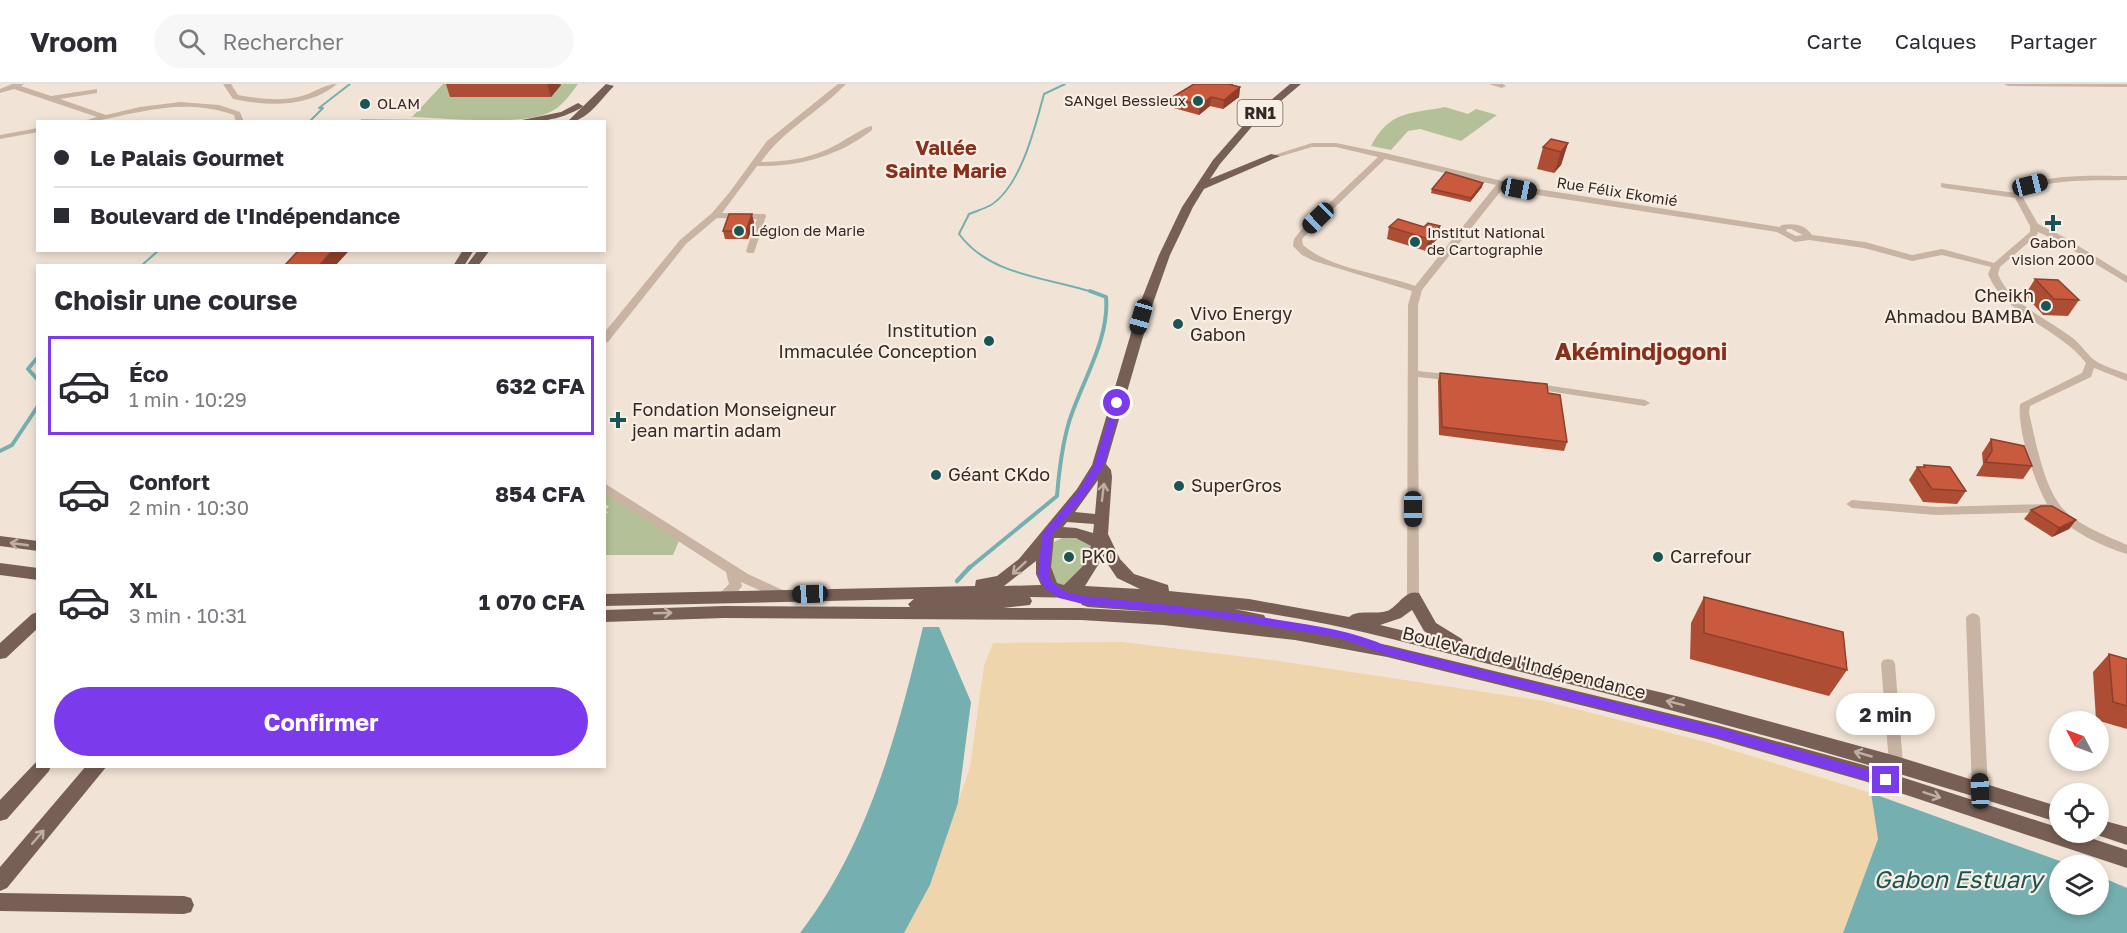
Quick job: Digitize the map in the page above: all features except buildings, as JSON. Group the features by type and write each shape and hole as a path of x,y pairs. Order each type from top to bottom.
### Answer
{"main road":[{"name":"RN1","path":"1047,534 1088,485 1099,465 1145,304 1179,220 1199,188 1217,166 1242,158 1265,108 1296,84"},
{"path":"572,120 582,115 594,98 610,85"},
{"path":"585,120 610,85"},
{"path":"569,120 586,93"},
{"path":"535,120 564,114 578,106"},
{"path":"1199,188 1242,158 1275,156"},
{"path":"1217,166 1230,169 1242,158"},
{"path":"473,264 486,252"},
{"name":"RN1","path":"1062,593 1089,568 1101,534 1105,477 1104,470 1099,465"},
{"path":"1062,516 1101,534 1117,570 1126,578 1214,602"},
{"path":"978,593 1013,574 1047,534 1075,532 1087,536 1101,534"},
{"path":"1047,534 1043,576 1062,593 1083,600 1187,609 1284,623 1359,638 1387,651"},
{"path":"0,541 36,546"},
{"path":"0,562 36,565"},
{"path":"0,569 36,574"},
{"path":"606,600 895,592 934,594"},
{"path":"767,612 798,606 934,594 978,593 1041,601 1062,593"},
{"name":"Boulevard de l'Indépendance","path":"1062,593 1123,593 1214,602 1332,619 1760,724 2049,812"},
{"path":"1332,619 1390,618 1398,614 1413,597 1424,619 1439,635 1487,656"},
{"name":"Boulevard de l'Indépendance","path":"606,616 767,612 1109,615 1245,627 1387,651 1816,759 2127,859"},
{"path":"0,653 36,620"},
{"path":"0,813 40,768"},
{"path":"0,882 96,768"},
{"path":"2109,830 2127,836"},
{"path":"0,902 184,905"}],"street":[{"path":"227,84 237,97 294,102 312,96 333,84"},
{"path":"606,338 683,242 715,215 770,143 842,84"},
{"path":"1493,84 1502,86"},
{"path":"2008,84 2127,85"},
{"path":"0,91 17,85 106,117"},
{"path":"53,98 94,91"},
{"path":"92,120 154,107 195,106 235,112 239,115 240,120"},
{"path":"754,164 782,165 806,159 854,142 869,128"},
{"path":"0,137 36,130"},
{"name":"Rue Félix Ekomié","path":"1275,156 1318,144 1355,148 1501,184 1592,202 1781,230 1796,239 1809,237 1865,245 1912,258 1936,252 1952,253 1996,266"},
{"path":"1385,155 1304,232 1299,239 1299,246 1309,257 1394,281 1417,290"},
{"path":"2018,196 2025,187 2046,181 2127,178"},
{"path":"1413,597 1415,374 1413,305 1417,290 1501,184"},
{"path":"1944,185 2018,196"},
{"path":"2018,196 2034,226 2061,239 2127,280"},
{"path":"715,215 762,216 751,251"},
{"path":"2034,226 2031,237 1996,266 1993,278 2000,288 2077,347 2091,363 2127,378"},
{"path":"2091,363 2087,375 2030,402 2023,409 2047,494 2055,508 2071,521 2127,550"},
{"path":"1415,374 1467,379"},
{"path":"1521,385 1645,403"},
{"path":"606,488 732,570 782,595"},
{"path":"1852,504 1936,511 2055,508"},
{"path":"722,597 736,586 732,570"},
{"path":"1973,618 1980,791"},
{"path":"1888,664 1896,764"}],"green space":[{"path":"443,84 578,84 557,108 535,117 462,120 412,117"},
{"path":"1445,107 1468,114 1476,109 1497,115 1461,141 1420,129 1408,131 1391,150 1371,146 1378,134 1394,120 1411,113"},
{"path":"606,494 679,541 673,555 606,555 606,514 608,512 606,510 609,506 606,505"},
{"path":"1066,536 1083,539 1093,547 1085,564 1065,586 1051,581 1050,555 1054,542"}],"sand":[{"path":"1122,642 1272,660 1544,701 1706,742 1871,793 1878,839 1843,933 904,933 930,885 970,767 984,666 993,643"}],"water":[{"path":"923,627 939,627 971,702 958,803 930,885 904,933 800,933 824,899 862,826 891,748"},
{"name":"Gabon Estuary","path":"1871,793 2049,857 2049,915 2109,915 2109,880 2127,888 2127,933 1843,933 1878,839"}],"waterway":[{"path":"311,120 323,108 319,108 350,84"},
{"path":"1065,84 1044,94 1025,155 1011,184 991,205 969,214 959,234 972,248 987,259 1004,267 1021,274 1095,293"},
{"path":"143,264 157,252"},
{"path":"969,569 1057,496 1064,440 1069,422 1104,329 1106,297 1090,291"},
{"path":"36,359 28,369 36,378"},
{"path":"0,451 12,445 36,409"},
{"path":"957,581 969,569"}],"place":[{"name":"SANgel Bessieux","path":"1198,101"},
{"name":"OLAM","path":"365,104"},
{"name":"Gabon vision 2000","path":"2053,223"},
{"name":"Légion de Marie","path":"739,231"},
{"name":"Institut National de Cartographie","path":"1415,242"},
{"name":"Cheikh Ahmadou BAMBA","path":"2046,306"},
{"name":"Vivo Energy Gabon","path":"1178,324"},
{"name":"Institution Immaculée Conception","path":"989,341"},
{"name":"Fondation Monseigneur jean martin adam","path":"618,420"},
{"name":"Géant CKdo","path":"936,475"},
{"name":"SuperGros","path":"1179,486"},
{"name":"PK0","path":"1069,557"},
{"name":"Carrefour","path":"1658,557"}],"district":[{"name":"Vallée Sainte Marie","path":"946,160"},
{"name":"Akémindjogoni","path":"1641,352"}],"route":[{"path":"1117,403 1099,465 1083,492 1047,534 1043,576 1049,586 1062,595 1083,600 1187,609 1272,621 1359,638 1387,651 1717,732 1886,780"}]}
